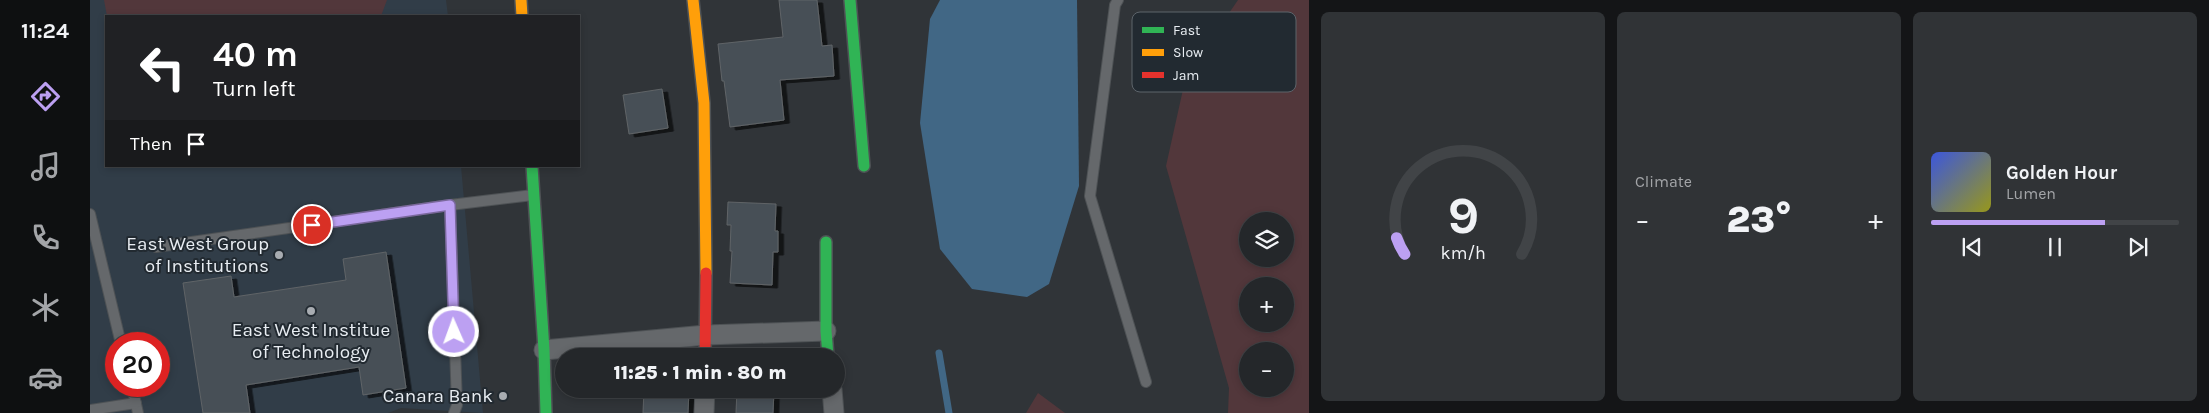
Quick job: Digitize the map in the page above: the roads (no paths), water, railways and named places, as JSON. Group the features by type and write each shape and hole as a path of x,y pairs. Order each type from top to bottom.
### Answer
{"street":[{"path":"521,0 522,15"},
{"path":"693,0 704,103 705,348"},
{"path":"850,0 864,166"},
{"path":"532,167 544,350 546,413"},
{"path":"826,242 827,348"},
{"path":"544,350 706,336 826,331"},
{"path":"704,413 705,398"},
{"path":"833,398 834,413"}],"lane":[{"path":"1118,0 1115,5 1090,196 1146,382"},
{"path":"156,247 450,205 534,195"},
{"path":"450,205 457,405 454,413"},
{"path":"90,214 118,332"},
{"path":"90,410 137,408"}],"water":[{"path":"940,0 1077,0 1079,186 1049,284 1027,297 972,289 940,249 920,123 930,19"}],"waterway":[{"path":"939,353 949,413"}],"place":[{"name":"East West Group of Institutions","path":"279,255"},
{"name":"East West Institue of Technology","path":"311,311"},
{"name":"Canara Bank","path":"503,396"}]}
